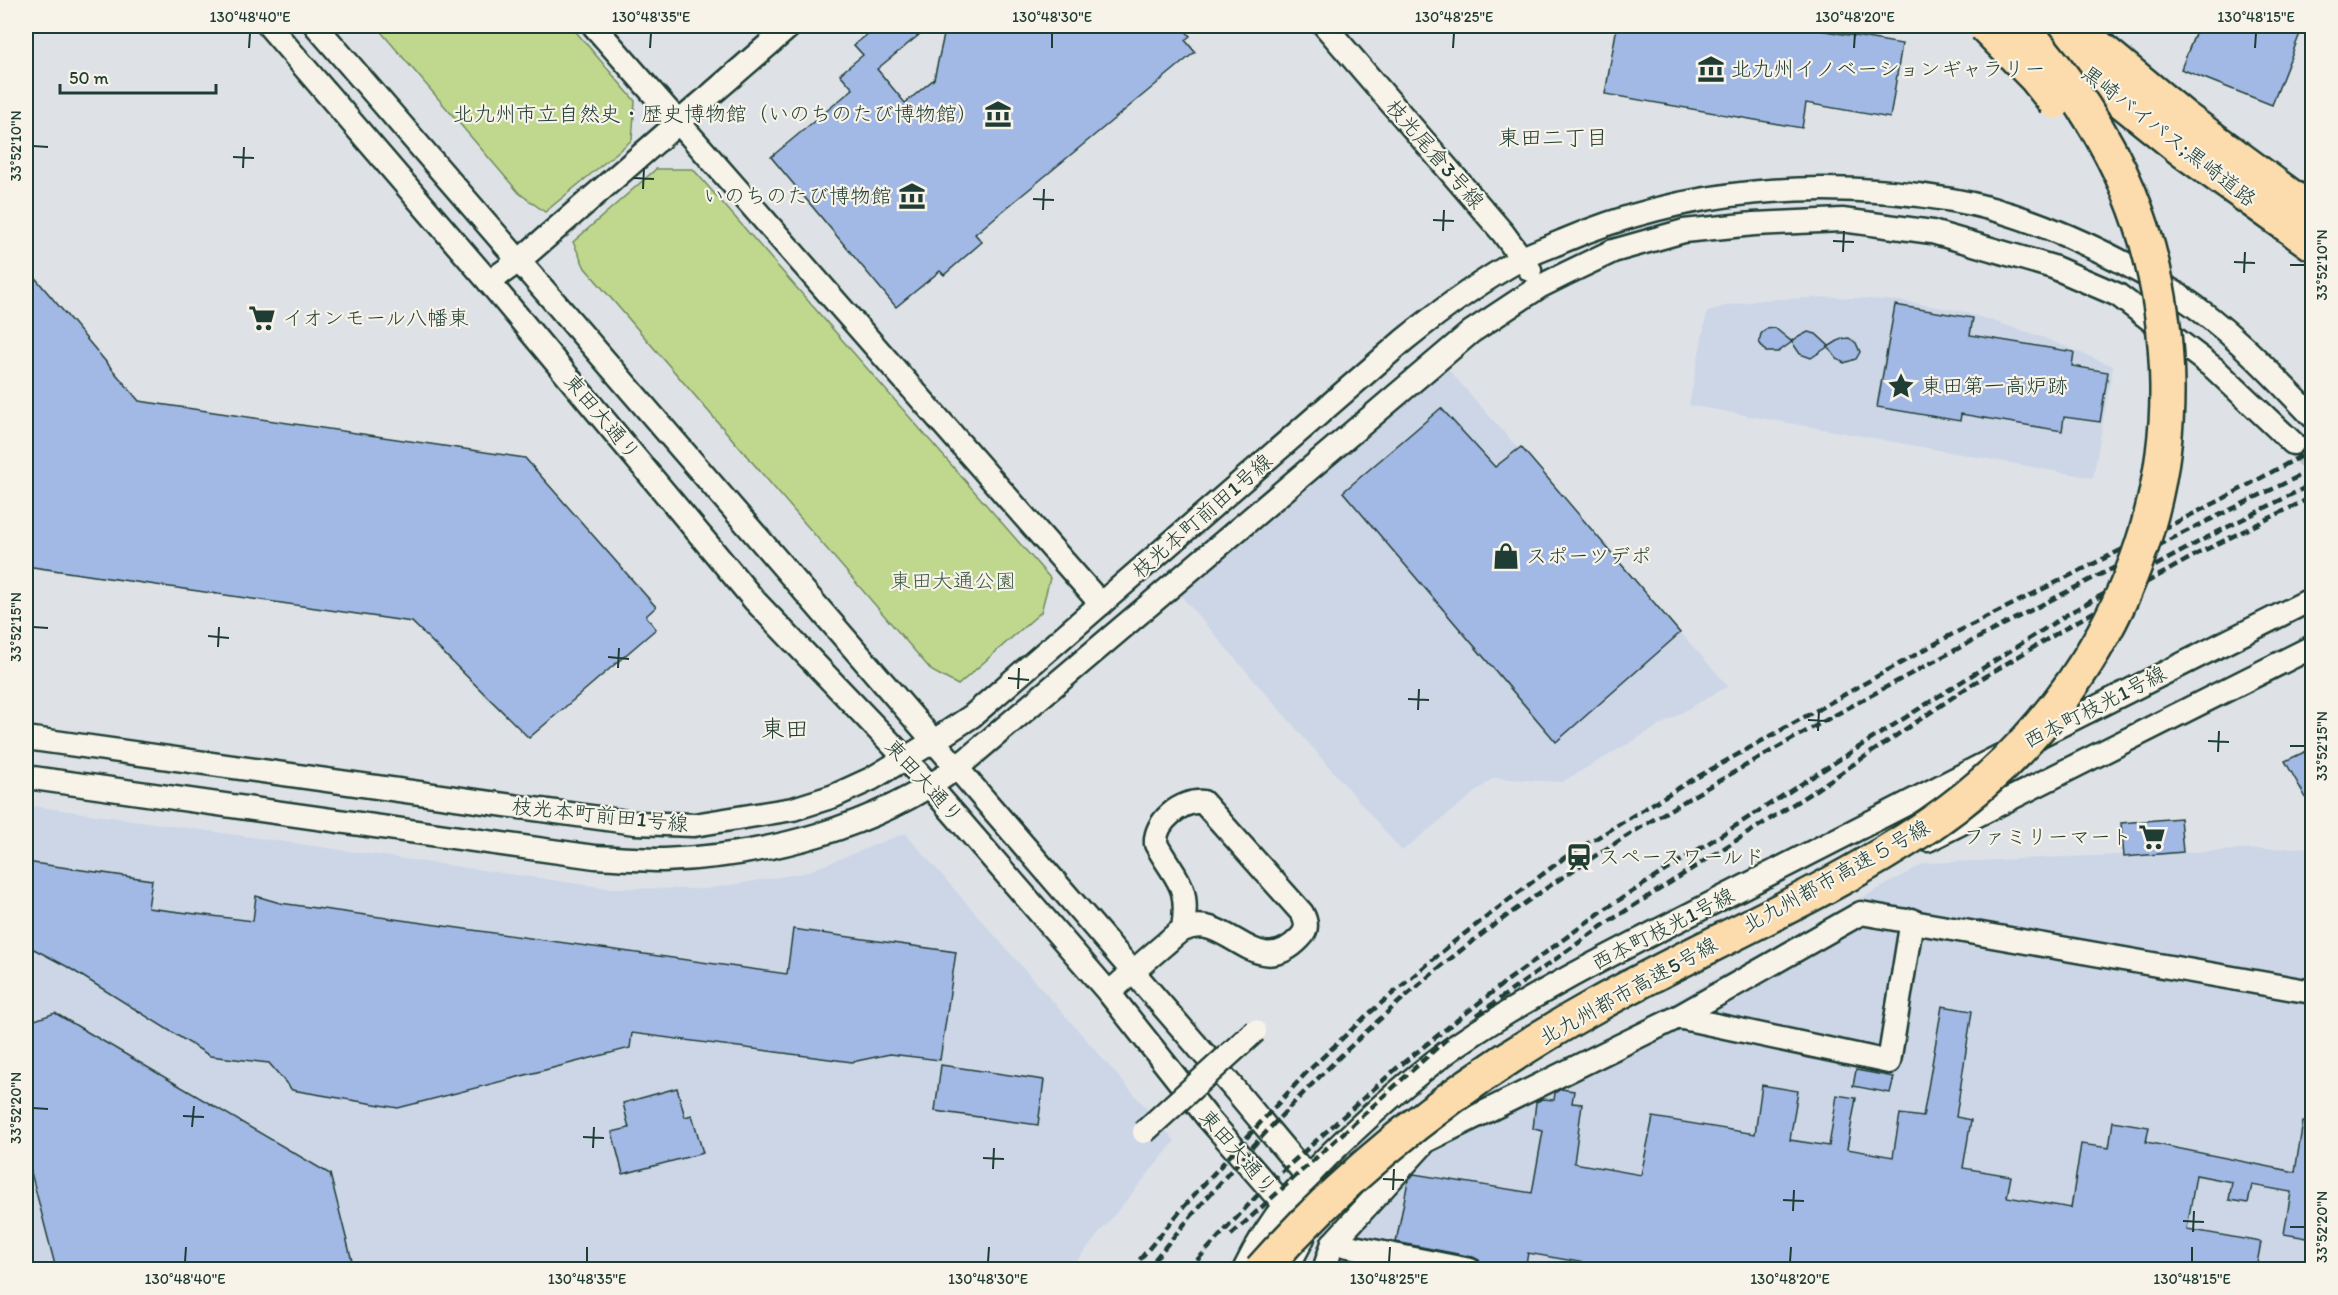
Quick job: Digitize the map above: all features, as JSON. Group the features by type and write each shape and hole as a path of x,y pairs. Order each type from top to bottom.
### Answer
{"highway":[{"name":"北九州都市高速5号線","path":"1262,1269 1322,1205 1377,1154 1438,1106 1585,1011 1785,907 1854,864 1913,823 1947,795 2013,728 2050,681 2102,602 2122,558 2137,510 2147,456 2152,402 2150,353 2143,301 2131,253 2114,206 2092,161 2067,119 2036,78 1985,26"},
{"name":"北九州都市高速５号線","path":"1785,907 1929,825 1966,797 2003,763 2041,722 2094,652 2117,612 2136,566 2153,508 2162,460 2167,410 2163,321 2156,274 2128,189 2106,141 2078,96 2020,26"},
{"name":"黒崎バイパス;黒崎道路","path":"2028,26 2181,148 2313,243"},
{"name":"黒崎バイパス;黒崎道路","path":"2073,26 2182,117 2313,212"}],"street":[{"name":"東田大通り","path":"269,26 489,282 755,601 905,758 1109,993 1208,1118 1283,1204 1318,1216"},
{"name":"東田大通り","path":"316,26 958,767 1307,1176 1318,1216"},
{"path":"594,26 1101,604"},
{"path":"489,282 520,260 790,26"},
{"name":"枝光尾倉3号線","path":"1325,26 1523,258 1539,287"},
{"name":"枝光本町前田1号線","path":"26,738 635,823 694,825 793,809 834,796 871,779 972,716 1404,340 1449,304 1523,258 1602,225 1678,203 1760,190 1849,188 1954,200 2028,221 2089,247 2176,294 2244,344 2313,416"},
{"name":"枝光本町前田1号線","path":"26,777 595,857 664,860 744,852 797,842 842,828 930,788 958,767 1125,628 1281,492 1471,332 1539,287 1613,251 1684,231 1754,224 1842,220 1932,232 2053,267 2118,294 2215,369 2293,443"},
{"name":"西本町枝光1号線","path":"1244,1269 1259,1239 1283,1204 1307,1176 1389,1098 1448,1052 1544,992 2169,669 2313,599"},
{"name":"西本町枝光1号線","path":"1286,1269 1318,1216 1388,1147 1454,1096 1633,986 2313,647"},
{"path":"1109,993 1183,929 1203,927 1220,931 1252,951 1272,954 1291,946 1302,937 1307,926 1302,913 1203,802 1189,802 1183,806 1159,825 1155,837 1156,844 1182,886 1186,899 1183,929"},
{"path":"1324,1269 1333,1243 1426,1141 1678,1017 1861,913 1912,920 2313,992"},
{"path":"1678,1017 1889,1062 1912,920"},
{"path":"1144,1132 1255,1031"},
{"path":"1333,1243 1470,1269"}],"shaded area":[{"name":"東田第一高炉跡","path":"1835,297 1902,301 1961,311 2037,335 2113,366 2093,478 1689,405 1707,312 1725,306 1761,300"},
{"path":"1447,368 1728,686 1562,782 1493,778 1402,851 1175,589"},
{"path":"26,805 608,888 705,889 804,873 905,833 1175,1141 1070,1269 26,1270"},
{"path":"2312,847 2312,1269 1339,1270 1385,1187 1491,1103 1925,863"}],"green space":[{"path":"376,26 571,26 635,101 632,140 545,212 519,193"},
{"name":"東田大通公園","path":"656,169 693,169 1050,578 1041,612 958,685 932,671 585,268 573,242"}],"building":[{"name":"いのちのたび博物館","path":"878,26 930,26 877,69 905,103 934,79 946,26 1181,26 1190,36 1185,40 1195,52 975,234 982,242 944,275 940,271 896,307 771,157 853,89 840,74 863,55 854,45"},
{"name":"北九州イノベーションギャラリー","path":"1617,26 1820,26 1820,30 1902,44 1890,118 1806,103 1802,128 1605,94"},
{"path":"2198,26 2303,26 2272,105 2181,69"},
{"path":"26,267 139,401 525,458 656,607 646,616 656,629 529,738 412,622 26,566"},
{"path":"1895,305 1973,318 1970,335 2074,352 2072,366 2108,372 2100,422 2064,417 2062,431 1961,414 1960,421 1877,407"},
{"path":"1775,328 1791,341 1808,332 1816,334 1829,346 1811,358 1800,354 1792,342 1778,352 1766,352 1759,342 1761,334 1766,329"},
{"path":"1849,338 1856,343 1860,352 1856,359 1844,363 1837,359 1828,347 1841,339"},
{"name":"スポーツデポ","path":"1441,408 1495,467 1521,447 1680,633 1556,742 1343,492"},
{"path":"2313,748 2313,810 2285,761"},
{"name":"ファミリーマート","path":"2180,818 2183,852 2124,857 2121,823"},
{"path":"26,862 152,880 148,908 253,921 256,896 280,903 787,974 793,929 956,952 940,1060 890,1054 852,1062 632,1033 630,1048 398,1108 292,1090 269,1063 210,1056 66,966 26,945"},
{"path":"1942,1006 1972,1011 1956,1117 1971,1120 1963,1168 2011,1176 2007,1197 2071,1208 2081,1144 2109,1148 2113,1121 2149,1127 2146,1142 2295,1172 2303,1122 2313,1122 2313,1239 2284,1234 2291,1192 2252,1185 2248,1203 2229,1200 2232,1182 2196,1175 2187,1229 2261,1242 2256,1269 1619,1269 1528,1253 1525,1269 1483,1269 1479,1260 1473,1257 1396,1242 1408,1181 1414,1174 1532,1193 1543,1131 1533,1129 1536,1102 1543,1099 1554,1100 1555,1093 1561,1089 1574,1091 1572,1103 1582,1104 1574,1163 1641,1175 1653,1117 1755,1134 1762,1085 1798,1091 1790,1140 1829,1146 1837,1095 1856,1098 1847,1149 1893,1157 1900,1114 1923,1117"},
{"path":"55,1013 330,1174 354,1269 56,1269 26,1153 26,1023"},
{"path":"941,1065 1044,1080 1038,1125 935,1111"},
{"path":"1856,1070 1894,1077 1890,1093 1853,1086"},
{"path":"677,1088 685,1117 692,1115 703,1153 623,1174 612,1132 629,1128 623,1103"}],"tunnel":[{"path":"2293,443 2312,464"}],"railway":[{"path":"1131,1270 1193,1196 1306,1073 1366,1016 1455,941 1564,858 1685,784 1949,636 2219,501 2312,450"},
{"path":"1146,1270 1220,1182 1339,1057 1424,980 1469,944 1555,882 1644,825 1888,686 2068,591 2312,470"},
{"path":"1188,1270 1267,1185 1398,1067 1504,983 1605,909 2071,612 2206,538 2312,484"},
{"path":"1477,1015 1605,924 1817,789 1974,683 2199,553 2312,497"},
{"path":"1231,1235 1451,1035"}],"place":[{"name":"北九州イノベーションギャラリー","path":"1711,69"},
{"name":"北九州市立自然史・歴史博物館（いのちのたび博物館）","path":"998,114"},
{"name":"いのちのたび博物館","path":"912,196"},
{"name":"イオンモール八幡東","path":"262,318"},
{"name":"東田第一高炉跡","path":"1901,386"},
{"name":"スポーツデポ","path":"1506,556"},
{"name":"ファミリーマート","path":"2152,837"},
{"name":"スペースワールド","path":"1579,857"}],"district":[{"name":"東田二丁目","path":"1553,137"},
{"name":"東田","path":"785,729"}]}
